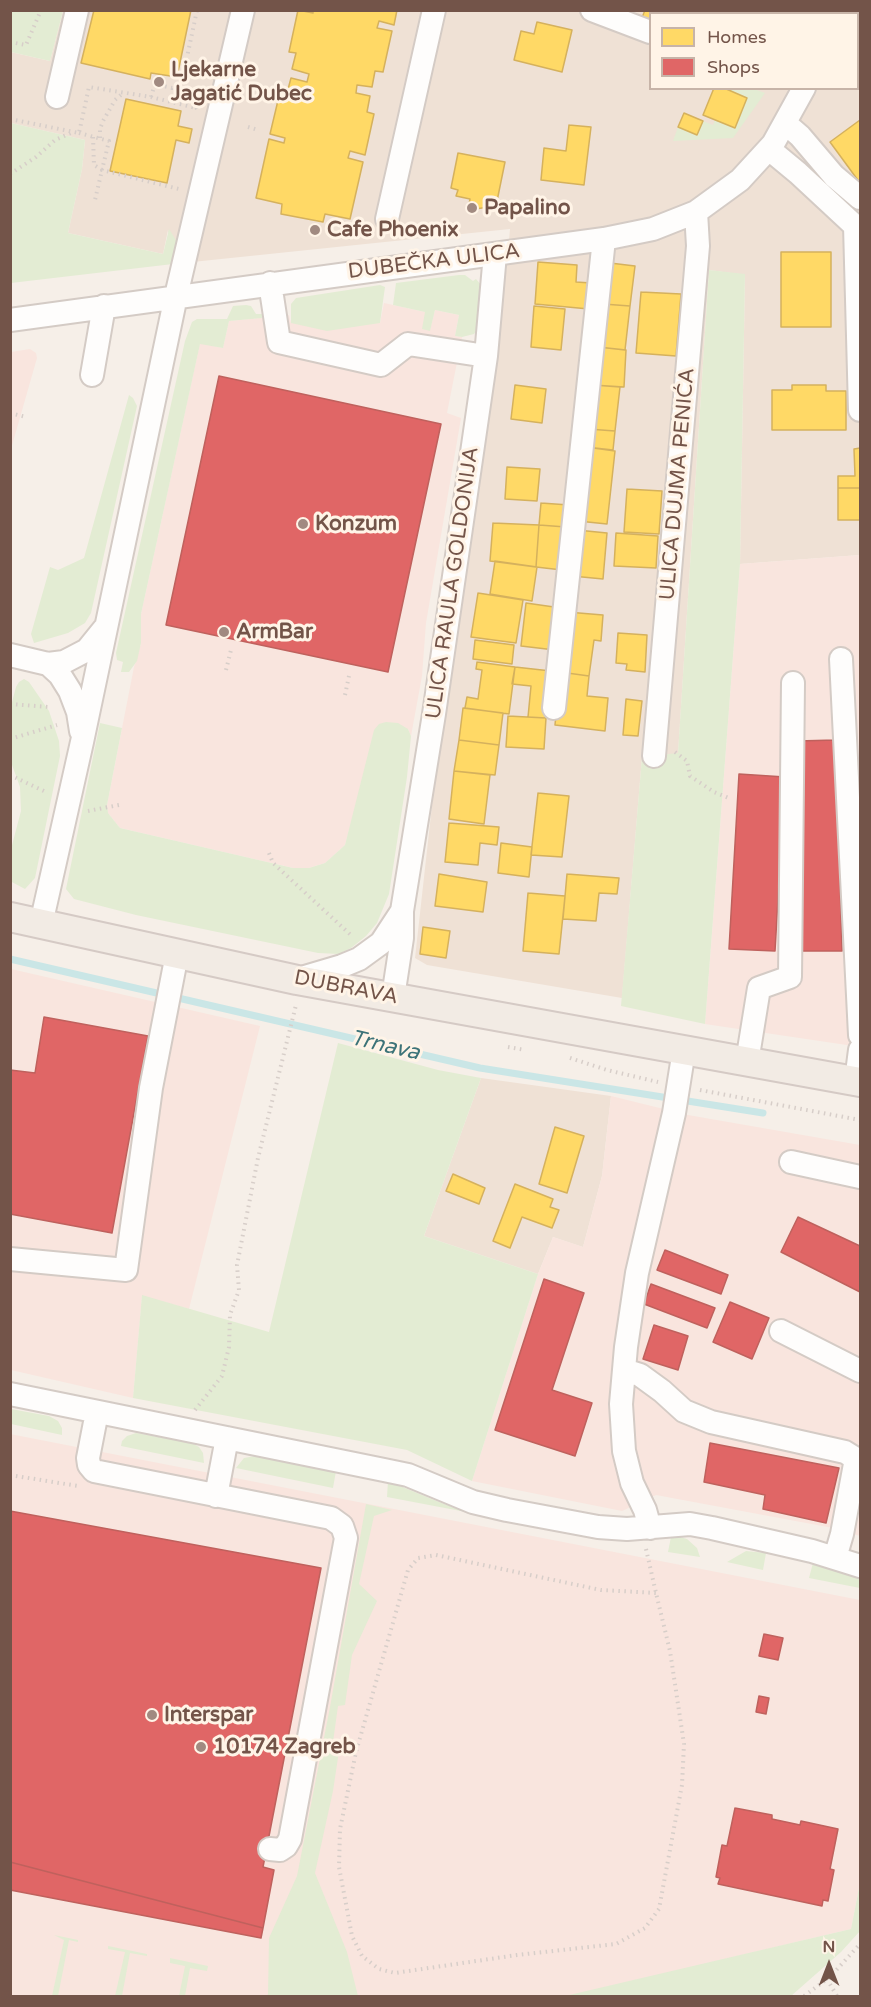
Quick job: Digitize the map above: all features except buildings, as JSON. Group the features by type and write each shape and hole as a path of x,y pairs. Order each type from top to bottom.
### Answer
{"main road":[{"name":"DUBRAVA","path":"10,917 177,954 297,993 393,997 858,1082"}],"street":[{"path":"57,97 77,10"},
{"path":"41,924 82,742 176,296 243,10"},
{"path":"387,219 434,10"},
{"path":"592,10 649,31"},
{"name":"DUBEČKA ULICA","path":"10,320 604,239 653,229 696,212 740,180 769,149 785,123 796,91"},
{"path":"785,123 800,136 834,176 861,198"},
{"path":"769,149 855,226 861,410"},
{"name":"ULICA DUJMA PENIĆA","path":"655,749 698,246 696,212"},
{"path":"554,708 604,239"},
{"name":"ULICA RAULA GOLDONIJA","path":"393,997 402,938 402,910 434,714 486,356 495,254"},
{"path":"270,283 279,342 381,365 408,344 486,356"},
{"path":"92,375 104,306"},
{"path":"10,655 48,664 64,662 87,650 107,625"},
{"path":"842,659 861,1035"},
{"path":"48,664 60,675 70,691 78,712 82,742"},
{"path":"747,1062 759,988 790,977 793,683"},
{"name":"ULICA RAULA GOLDONIJA","path":"297,993 342,966 359,959 381,943 402,910"},
{"path":"10,1258 126,1270 151,1088 177,954"},
{"path":"645,1528 645,1510 632,1483 624,1451 621,1404 638,1273 683,1099 684,1050"},
{"path":"858,1082 861,1050"},
{"path":"791,1162 861,1177"},
{"path":"781,1331 861,1371"},
{"path":"624,1371 640,1375 684,1411 702,1418 845,1452 853,1457 855,1464 842,1534 835,1558"},
{"path":"10,1394 408,1475 485,1505 598,1527 645,1528 668,1524 690,1524 861,1566"},
{"path":"97,1412 88,1458 89,1465 94,1471 331,1518 342,1526 346,1538 290,1839 280,1850 270,1849"},
{"path":"216,1496 227,1438"}],"path":[{"path":"10,42 26,45 41,10"},
{"path":"89,87 151,97 196,108 182,81 197,10"},
{"path":"151,97 155,84 172,88 182,81"},
{"path":"100,138 100,129 106,116 123,93"},
{"path":"248,127 258,130"},
{"path":"10,174 36,157 55,140 76,133 100,138 109,141 95,200"},
{"path":"93,137 94,165 102,170 201,194"},
{"path":"348,239 350,232"},
{"path":"10,413 26,417"},
{"path":"226,670 231,650"},
{"path":"345,695 349,676"},
{"path":"10,704 49,707"},
{"path":"10,739 57,724"},
{"path":"655,749 678,753 687,761 690,776 714,792 731,799"},
{"path":"10,775 55,796"},
{"path":"77,814 119,805"},
{"path":"269,853 273,863 360,944"},
{"path":"192,1416 222,1376 228,1347 230,1315 239,1290 237,1265 258,1158 294,1016 297,993"},
{"path":"683,1099 861,1120"},
{"path":"10,1474 84,1487 102,1474"},
{"path":"645,1528 656,1593 670,1651 684,1744 682,1785 658,1909 645,1928 616,1944 518,1955 396,1973 379,1969 362,1956 352,1936 339,1867 340,1829 356,1752 408,1570 418,1558 436,1555 601,1590 656,1593"},
{"path":"804,1996 827,1979 861,1944"},
{"path":"827,1979 837,1996"}],"shaded area":[{"path":"63,11 860,11 860,555 740,564 745,275 709,270 678,754 642,757 622,998 427,965 415,958 442,716 507,265 510,229 173,264 168,230 163,254 68,233 82,169 85,140 11,123 11,52 50,61"},
{"path":"384,303 425,312 430,330 435,310 459,315 455,336 462,337 447,413 461,418 426,623 422,676 411,736 408,729 349,830 345,845 325,863 309,868 293,868 120,828 108,813 107,805 134,667 141,643 141,614 200,343 223,348 229,321 289,315 291,323 380,323"},
{"path":"30,349 36,353 37,358 11,449 11,352"},
{"path":"860,555 860,1047 705,1024 740,564"},
{"path":"11,969 260,1026 189,1309 142,1296 133,1398 11,1370"},
{"path":"481,1078 611,1096 602,1176 583,1247 553,1237 538,1274 424,1236"},
{"path":"611,1096 688,1115 860,1145 860,1536 833,1528 656,1495 622,1511 472,1481 538,1274 553,1237 583,1247 602,1176"},
{"path":"10,1434 860,1600 860,1883 851,1929 571,1996 11,1996"}],"green space":[{"path":"11,10 63,11 50,61 11,52"},
{"path":"727,90 757,90 765,93 733,138 673,141 678,127 697,135 703,121 713,125 715,120 735,128 747,98"},
{"path":"11,123 85,140 82,169 68,233 163,254 169,229 179,245 173,264 11,283"},
{"path":"709,270 745,274 740,564 705,1024 621,1006 642,757 678,753"},
{"path":"465,275 473,281 476,279 482,286 478,329 474,334 455,336 459,315 435,310 430,331 422,329 425,312 393,305 396,283"},
{"path":"380,285 385,287 380,323 327,331 291,323 291,304 296,298"},
{"path":"233,306 251,306 256,314 262,314 262,318 229,321 223,348 200,344 141,614 141,643 137,661 129,672 121,672 123,662 117,660 116,653 185,341 192,322 197,319 227,319"},
{"path":"129,395 137,406 91,613 85,623 68,633 34,643 31,634 50,567 58,570 84,558"},
{"path":"24,679 29,682 49,711 59,741 60,756 35,878 25,889 10,881 11,849 21,811 20,787 11,762 11,706 16,687"},
{"path":"100,723 122,728 107,805 108,813 120,828 293,868 309,868 325,863 345,845 374,730 379,724 398,723 408,729 411,736 389,894 377,923 351,948 339,954 318,953 136,915 74,899 66,889"},
{"path":"338,1043 438,1070 481,1078 424,1236 538,1274 472,1481 407,1450 133,1398 142,1295 269,1332"},
{"path":"11,1409 49,1416 58,1421 62,1428 62,1435 11,1424"},
{"path":"136,1433 192,1443 203,1453 204,1463 121,1446 127,1436"},
{"path":"255,1456 336,1471 333,1488 236,1468 244,1458"},
{"path":"388,1481 439,1502 466,1512 387,1497"},
{"path":"366,1504 392,1510 374,1516 359,1584 377,1601 352,1655 345,1705 338,1706 333,1742 339,1751 333,1791 315,1873 347,1952 358,1996 267,1996 269,1938 297,1876"},
{"path":"671,1537 687,1539 697,1548 700,1557 668,1552"},
{"path":"746,1551 766,1553 763,1570 727,1562"},
{"path":"813,1563 860,1578 860,1588 809,1578"},
{"path":"860,1883 860,1931 841,1952 791,1996 565,1996 851,1929"},
{"path":"54,1935 78,1940 78,1942 69,1940 58,1996 52,1996 64,1940"},
{"path":"108,1946 147,1954 147,1956 130,1953 122,1996 115,1996 125,1952 108,1949"},
{"path":"170,1958 208,1966 207,1971 190,1968 185,1996 179,1996 185,1966 170,1963"}],"waterway":[{"name":"Trnava","path":"10,959 480,1068 763,1113"}],"place":[{"name":"Ljekarne Jagatić Dubec","path":"159,82"},
{"name":"Papalino","path":"472,208"},
{"name":"Cafe Phoenix","path":"315,230"},
{"name":"Konzum","path":"303,524"},
{"name":"ArmBar","path":"224,632"},
{"name":"Interspar","path":"152,1715"},
{"name":"10174 Zagreb","path":"201,1747"}]}
